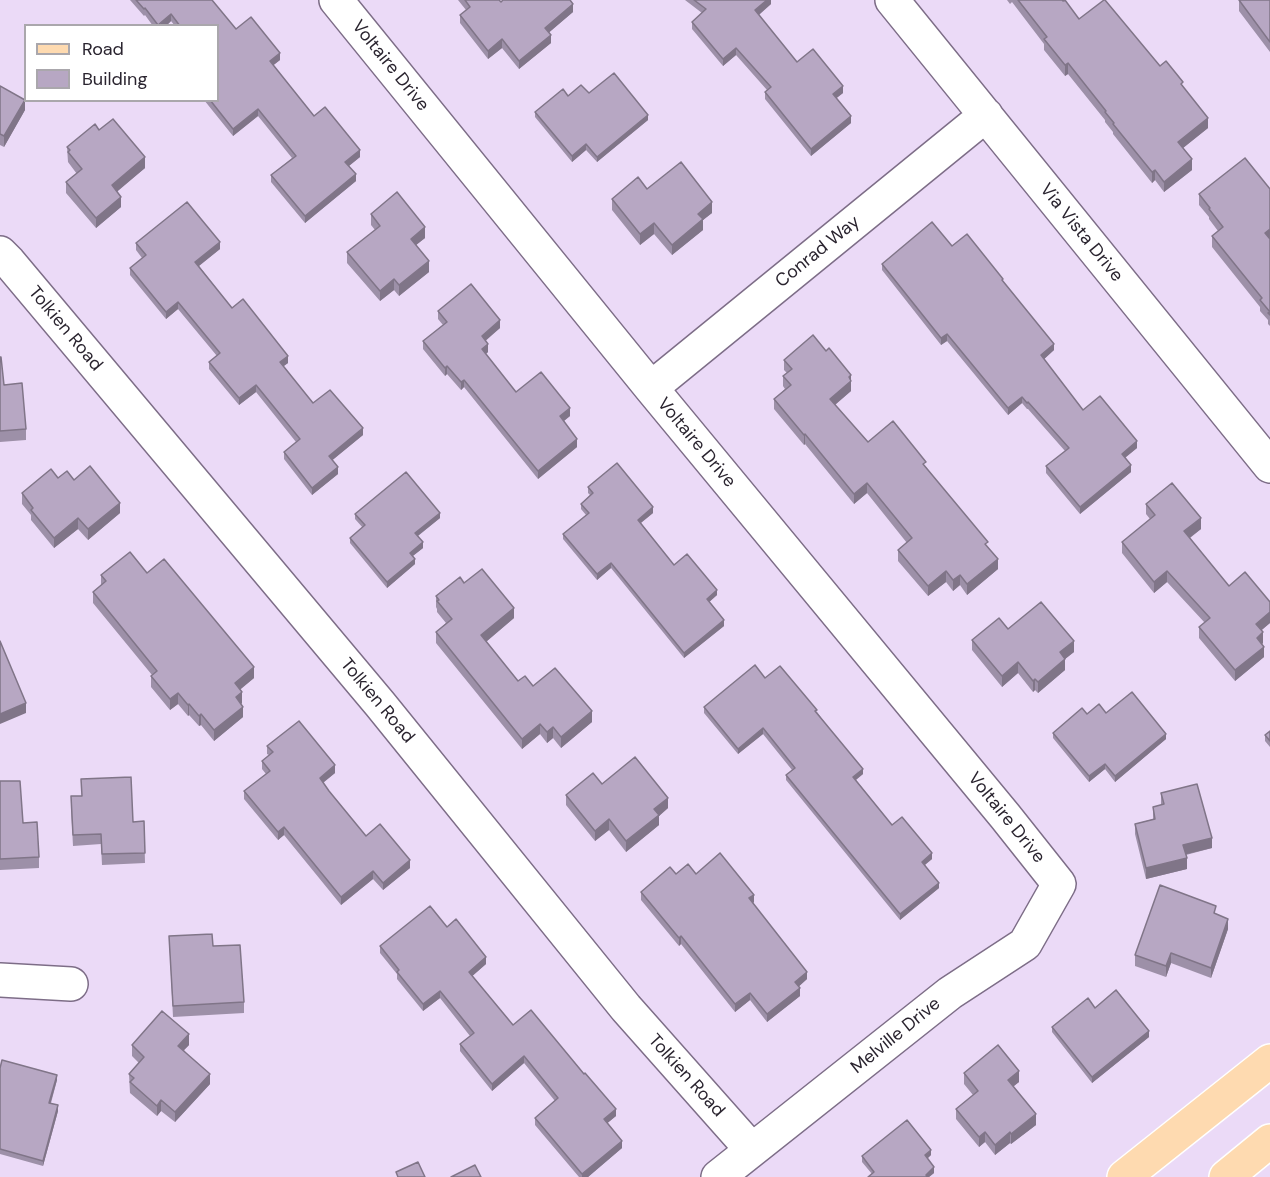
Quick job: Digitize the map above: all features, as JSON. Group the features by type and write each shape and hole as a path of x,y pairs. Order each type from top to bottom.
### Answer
{"main road":[{"path":"1124,1177 1270,1061"},
{"path":"1226,1177 1270,1141"}],"street":[{"name":"Voltaire Drive","path":"336,0 651,388 1059,884"},
{"name":"Via Vista Drive","path":"892,0 1270,466"},
{"name":"Conrad Way","path":"651,388 986,115"},
{"name":"Tolkien Road","path":"0,254 17,271 380,704 626,1008 752,1150"},
{"name":"Melville Drive","path":"718,1177 950,993 1025,945 1059,884"},
{"path":"0,980 71,984"}],"building":[{"path":"136,0 212,0 236,29 251,17 280,53 270,61 314,116 325,107 360,150 345,162 356,174 305,216 271,175 296,156 258,109 233,129 212,102 219,102 219,24 178,24 171,14 157,24"},
{"path":"465,0 499,0 501,2 503,0 570,0 573,4 545,28 551,35 519,61 502,39 488,51 460,15 470,7"},
{"path":"694,0 767,0 755,10 797,62 813,49 843,86 833,94 851,116 811,149 765,92 771,87 736,48 723,59 692,22 706,9"},
{"path":"1018,0 1065,0 1079,19 1105,0 1160,66 1166,61 1208,118 1178,142 1192,159 1164,182 1155,170 1152,172 1068,63 1065,65 1044,39 1047,37"},
{"path":"1239,0 1270,0 1270,42"},
{"path":"614,73 648,115 597,157 586,144 572,156 535,112 563,89 568,96 581,85 589,93"},
{"path":"0,86 24,99 24,102 4,136 0,134"},
{"path":"113,119 145,157 112,185 121,197 96,218 66,182 82,169 68,152 70,150 67,147 95,124 99,130"},
{"path":"1245,158 1270,189 1270,229 1265,233 1270,239 1270,312 1260,300 1262,298 1212,236 1223,227 1199,194"},
{"path":"681,162 712,202 698,214 703,219 672,245 654,223 640,234 612,199 638,177 647,189"},
{"path":"397,192 425,227 411,239 429,261 399,285 394,279 380,291 347,252 380,226 371,214"},
{"path":"187,202 220,242 195,262 232,308 243,299 288,356 280,362 313,403 330,390 363,428 329,456 338,467 312,488 284,452 300,439 256,385 239,398 209,362 220,353 178,302 166,312 130,268 146,255 136,243"},
{"path":"932,222 952,246 967,234 1054,344 1041,355 1083,410 1100,396 1137,441 1122,454 1131,465 1080,507 1046,466 1069,448 1022,397 1008,408 947,334 941,338 882,264"},
{"path":"471,284 500,320 482,336 488,344 482,349 516,392 541,372 570,408 560,416 577,439 538,471 464,380 461,382 447,366 445,368 423,341 447,322 438,311"},
{"path":"813,335 826,351 829,348 851,375 849,377 851,381 830,399 868,442 893,421 926,462 923,464 988,542 985,544 998,559 967,584 960,575 953,580 946,571 928,586 898,550 912,538 867,483 854,494 774,399 791,385 783,376 792,369 784,360"},
{"path":"0,357 4,385 22,383 26,429 0,431"},
{"path":"617,463 653,507 638,520 674,565 687,554 717,590 707,599 724,620 684,653 611,563 597,574 563,534 589,513 581,504 593,493 588,487"},
{"path":"90,466 120,503 88,529 78,518 54,538 31,510 33,508 22,493 51,469 58,478 67,471 74,480"},
{"path":"406,472 440,513 415,533 423,542 410,553 415,559 387,582 350,538 365,525 355,514"},
{"path":"1172,483 1201,518 1184,531 1229,586 1245,572 1270,602 1270,612 1256,624 1263,632 1257,638 1264,647 1235,670 1199,627 1210,618 1167,571 1154,582 1122,542 1155,515 1146,504"},
{"path":"130,552 147,573 164,559 254,667 235,683 242,692 236,697 243,707 214,730 201,714 199,716 178,693 170,699 151,676 157,671 93,592 106,581 101,575"},
{"path":"482,569 514,608 481,635 518,681 525,676 533,686 555,668 592,711 561,737 553,727 547,732 540,724 522,739 436,632 452,619 437,601 439,600 436,596 460,577 464,583"},
{"path":"1041,602 1074,641 1060,652 1065,659 1038,682 1035,679 1033,681 1018,662 1002,676 972,640 999,618 1008,629"},
{"path":"0,641 26,703 0,714"},
{"path":"755,665 765,678 780,666 863,769 853,777 892,825 902,817 932,853 922,862 939,883 900,914 786,775 795,768 763,728 738,749 704,707"},
{"path":"1132,692 1166,734 1115,776 1105,764 1089,776 1053,733 1082,708 1087,714 1099,704 1106,713"},
{"path":"299,721 335,765 320,778 329,791 366,836 380,824 410,860 383,883 373,871 341,897 284,827 278,832 244,791 270,771 262,761 273,752 267,746"},
{"path":"1270,731 1270,741 1265,735"},
{"path":"635,757 668,798 654,809 659,815 626,841 609,819 595,831 566,795 593,773 602,784"},
{"path":"131,777 133,822 144,821 145,853 102,854 101,834 73,835 71,796 82,796 81,779"},
{"path":"0,781 20,781 23,823 37,822 39,857 0,859"},
{"path":"1197,784 1212,838 1183,845 1187,858 1146,868 1135,824 1155,819 1153,807 1164,804 1161,793"},
{"path":"720,853 754,895 749,898 807,972 795,982 800,988 767,1014 750,993 735,1004 681,936 679,938 641,892 670,867 676,874 688,864 696,874"},
{"path":"1160,885 1216,906 1214,913 1228,919 1211,968 1171,953 1166,966 1135,955"},
{"path":"430,906 447,927 456,919 486,957 469,972 513,1025 531,1010 616,1109 604,1119 622,1141 582,1174 535,1118 558,1098 524,1056 492,1084 460,1044 474,1033 440,991 423,1004 397,972 399,970 380,946"},
{"path":"212,934 213,946 240,945 244,1002 173,1006 169,936"},
{"path":"1116,990 1149,1031 1092,1077 1052,1027 1088,998 1095,1008"},
{"path":"162,1011 189,1034 178,1046 210,1074 175,1112 161,1100 157,1106 130,1082 134,1078 129,1074 144,1057 132,1045"},
{"path":"998,1045 1019,1071 1008,1080 1036,1114 995,1145 985,1132 979,1137 956,1109 978,1091 964,1073"},
{"path":"2,1060 57,1075 49,1103 58,1105 43,1161 0,1149 0,1068"},
{"path":"907,1120 931,1150 925,1155 934,1167 926,1175 927,1177 868,1177 874,1172 862,1156"},
{"path":"418,1162 425,1177 398,1177 396,1172"},
{"path":"475,1165 481,1177 451,1177"}]}
